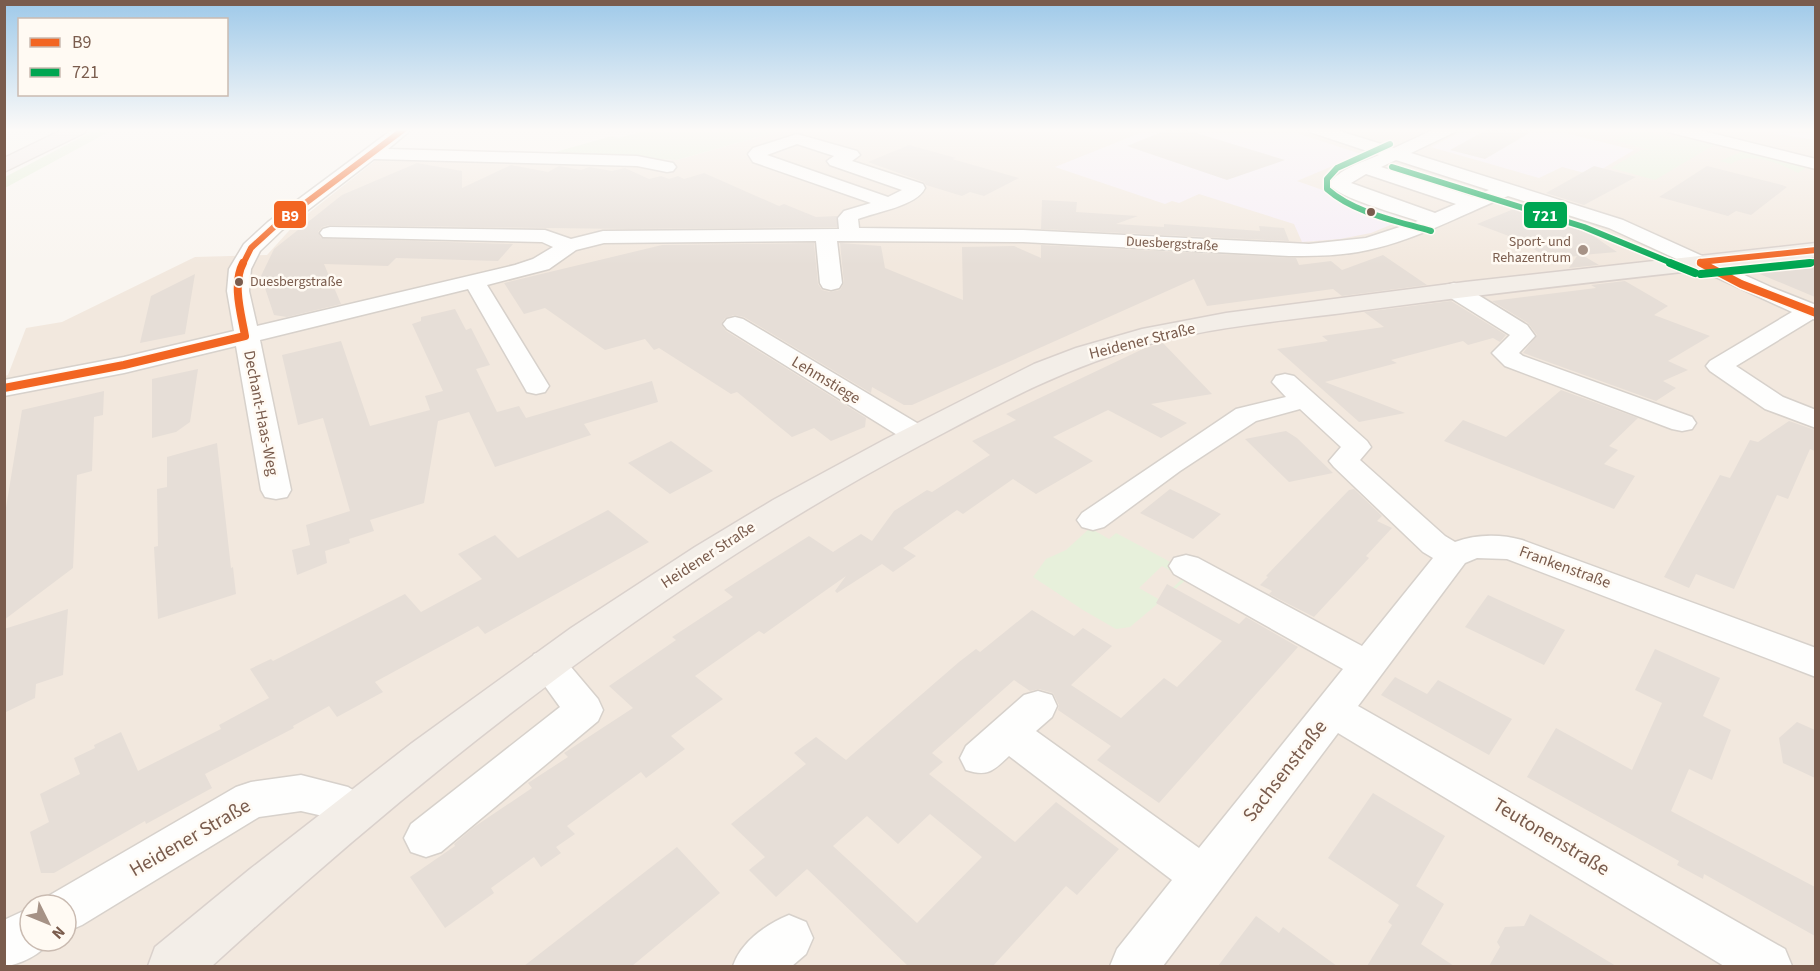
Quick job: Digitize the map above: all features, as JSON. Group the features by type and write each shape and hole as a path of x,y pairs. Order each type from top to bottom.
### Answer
{"main road":[{"name":"Heidener Straße","path":"174,966 239,908 354,813 548,664 634,603 805,495 1044,370 1086,354 1150,335 1226,321 1454,290 1815,250"}],"street":[{"name":"Dechant-Haas-Weg","path":"276,490 237,291 240,269 250,248 274,226 344,174"},
{"path":"803,174 888,203"},
{"path":"850,235 848,218 851,214 888,203 915,191 916,188 875,174"},
{"path":"1357,174 1453,211"},
{"path":"1357,174 1453,211"},
{"path":"1460,174 1508,189 1584,206 1741,284 1813,312"},
{"name":"Duesbergstraße","path":"4,388 124,365 542,264 569,246 613,236 1023,236 1278,250 1321,250 1368,244 1412,230 1508,189"},
{"path":"330,233 545,236 569,246"},
{"path":"826,236 831,283"},
{"path":"474,280 536,386"},
{"path":"1454,290 1518,330 1523,336 1504,353 1514,361 1682,423"},
{"path":"1813,312 1719,366 1774,403 1815,420"},
{"name":"Lehmstiege","path":"735,324 917,435"},
{"path":"1093,520 1246,415 1262,412 1295,391 1357,447 1344,461 1434,544 1453,555"},
{"name":"Frankenstraße","path":"1453,555 1474,547 1511,548 1815,663"},
{"name":"Sachsenstraße","path":"1134,966 1453,555"},
{"path":"1186,566 1367,665"},
{"path":"426,838 584,710 548,664"},
{"name":"Teutonenstraße","path":"1332,710 1768,966"},
{"path":"1008,732 1203,877"},
{"name":"Heidener Straße","path":"78,903 252,800 301,793 333,800 354,813"},
{"path":"4,946 18,938"}],"shaded area":[{"path":"358,174 1815,174 1815,966 5,966 4,376 8,375 26,328 62,322 195,257 267,255 296,223"},
{"path":"1077,174 1313,174 1297,181 1405,219 1371,233 1340,239 1302,242 1294,224 1199,194 1179,203 1172,201 1165,204"},
{"path":"1526,174 1547,174 1539,178"}],"green space":[{"path":"10,174 30,174 5,188 5,177"},
{"path":"1634,174 1665,174 1655,180"},
{"path":"1090,528 1109,539 1116,533 1193,574 1130,627 1116,629 1033,577 1046,559 1066,550","holes":["1162,566 1183,578 1160,600 1139,588"]}],"building":[{"path":"390,174 462,174 462,188 491,174 639,174 649,179 661,176 669,179 678,176 684,179 707,174 779,206 784,204 816,217 837,216 837,227 629,229 329,225 322,227 318,232 321,238 513,244 498,261 396,258 388,266 324,264 341,304 287,317 274,315 261,276 274,249 342,195"},
{"path":"902,174 1006,174 1019,178 984,196 970,192 962,196 926,185 924,182"},
{"path":"1210,174 1243,174 1227,180"},
{"path":"1579,174 1626,174 1636,177 1584,205 1546,193"},
{"path":"1694,174 1740,174 1787,187 1751,215 1736,211 1728,216 1659,197"},
{"path":"1042,200 1077,202 1076,212 1138,216 1116,224 1164,227 1164,224 1260,231 1259,226 1284,228 1289,241 1041,229"},
{"path":"1526,204 1564,216 1617,252 1582,255 1599,265 1569,268 1577,256 1551,259 1514,238 1477,224"},
{"path":"814,243 818,284 822,290 830,292 840,290 844,283 840,243 881,246 885,268 963,300 962,247 1014,246 1041,258 1041,245 1296,258 1299,265 1331,261 1342,270 1383,255 1427,285 1342,296 1333,289 1207,306 1194,279 912,405 904,405 872,387 871,393 744,317 734,315 725,318 721,324 726,331 866,418 865,427 831,441 814,428 792,437 737,392 731,394 659,348 654,350 645,339 605,350 545,308 524,314 504,283 662,245"},
{"path":"1815,265 1815,297 1755,272"},
{"path":"195,274 185,334 140,343 151,296"},
{"path":"1625,281 1668,306 1654,315 1710,336 1668,361 1688,370 1663,381 1676,388 1656,401 1523,353 1537,335 1528,323 1492,301 1596,288 1591,285"},
{"path":"1451,301 1506,335 1500,342 1493,338 1468,345 1463,341 1391,360 1397,363 1325,382 1405,413 1359,422 1277,349 1328,341 1322,336 1384,327 1364,312"},
{"path":"455,309 466,330 471,328 490,365 476,369 497,412 519,406 526,418 652,381 658,402 584,424 591,435 495,467 469,412 438,421 424,503 370,520 374,531 349,539 350,543 325,551 327,563 297,575 292,550 310,545 306,525 350,511 323,418 298,425 282,355 341,341 370,426 430,410 425,396 443,391 412,324 421,321 421,317"},
{"path":"1163,343 1212,394 1151,404 1187,423 1161,438 1108,410 1053,437 1093,461 1036,494 1013,479 963,514 957,510 903,548 916,556 893,572 882,564 837,593 835,591 846,576 764,634 759,631 695,676 723,699 671,736 685,749 646,778 641,772 567,826 575,834 556,847 561,853 541,867 534,857 491,888 494,893 445,928 410,877 455,846 454,844 474,827 532,788 528,783 568,757 564,753 633,708 609,686 676,640 672,637 733,597 724,590 809,536 833,552 861,534 872,541 894,511 927,490 932,492 990,455 972,441 1016,420 1006,414 1145,348"},
{"path":"198,369 190,422 176,432 152,438 152,379"},
{"path":"1561,390 1638,418 1609,446 1618,450 1604,464 1635,476 1614,509 1444,441 1463,420 1506,437"},
{"path":"104,391 103,415 94,417 92,471 77,475 73,568 4,620 4,520 22,410"},
{"path":"1789,421 1815,430 1815,451 1810,449 1788,499 1777,495 1734,589 1696,574 1689,588 1664,577 1720,475 1730,478 1750,440 1758,442"},
{"path":"1286,431 1297,438 1333,473 1289,482 1245,439"},
{"path":"671,441 713,471 670,494 628,463"},
{"path":"217,443 236,594 158,619 154,547 158,546 157,489 167,487 167,457"},
{"path":"1170,489 1221,514 1193,539 1140,513"},
{"path":"1354,489 1382,516 1377,521 1392,528 1366,556 1369,558 1314,617 1269,594 1272,591 1260,585 1268,577 1266,576 1349,490"},
{"path":"608,510 649,542 485,634 478,626 375,682 383,692 337,717 329,706 293,726 294,728 205,774 212,788 146,824 145,821 54,873 41,873 30,832 49,822 40,794 80,774 74,758 95,748 94,745 121,732 138,771 221,729 219,725 269,698 250,669 271,659 273,661 405,594 421,612 482,579 458,554 495,535 518,558"},
{"path":"1167,584 1239,624 1246,617 1298,647 1159,803 1097,760 1111,746 1058,710 1059,705 1053,693 1039,689 1030,691 1014,680 932,753 943,762 929,774 1015,842 1056,802 1119,849 1077,895 1066,886 993,966 908,966 807,869 776,897 749,870 765,857 731,824 806,764 794,753 816,737 846,760 959,662 976,649 980,652 1032,610 1074,636 1083,628 1112,646 1071,685 1121,718 1164,678 1177,687 1222,641 1156,603","holes":["930,814 982,857 917,923 833,846 867,816 898,844"]},
{"path":"1488,595 1565,630 1544,665 1465,627"},
{"path":"68,609 63,675 36,684 35,698 4,713 4,629"},
{"path":"1655,649 1720,678 1703,716 1731,730 1712,780 1689,769 1671,811 1815,887 1815,936 1704,874 1703,879 1677,865 1679,861 1527,777 1556,728 1632,770 1662,703 1635,690"},
{"path":"1395,677 1427,694 1438,680 1512,719 1489,755 1381,695"},
{"path":"1797,722 1815,730 1815,778 1783,763 1779,738"},
{"path":"1373,793 1445,836 1416,886 1444,904 1421,944 1454,966 1367,966 1392,925 1388,922 1399,905 1328,858"},
{"path":"677,847 720,893 632,966 524,966"},
{"path":"1530,914 1616,966 1489,966 1500,947 1497,942 1505,927 1524,926"},
{"path":"1256,916 1279,933 1283,927 1337,966 1218,966"}],"transit line":[{"name":"B9","path":"245,336 238,291 240,269 251,248 275,226 344,174"},
{"name":"721","path":"1331,174 1327,179 1327,189 1346,202 1431,231"},
{"name":"721","path":"1415,174 1584,227 1695,273"},
{"name":"B9","path":"1700,262 1816,250"},
{"name":"B9","path":"1700,262 1741,284 1816,313"},
{"name":"721","path":"1701,274 1816,262"},
{"name":"B9","path":"4,388 124,365 245,336"}],"place":[{"name":"Sport- und Rehazentrum","path":"1583,250"},
{"name":"Duesbergstraße","path":"239,282"}]}
